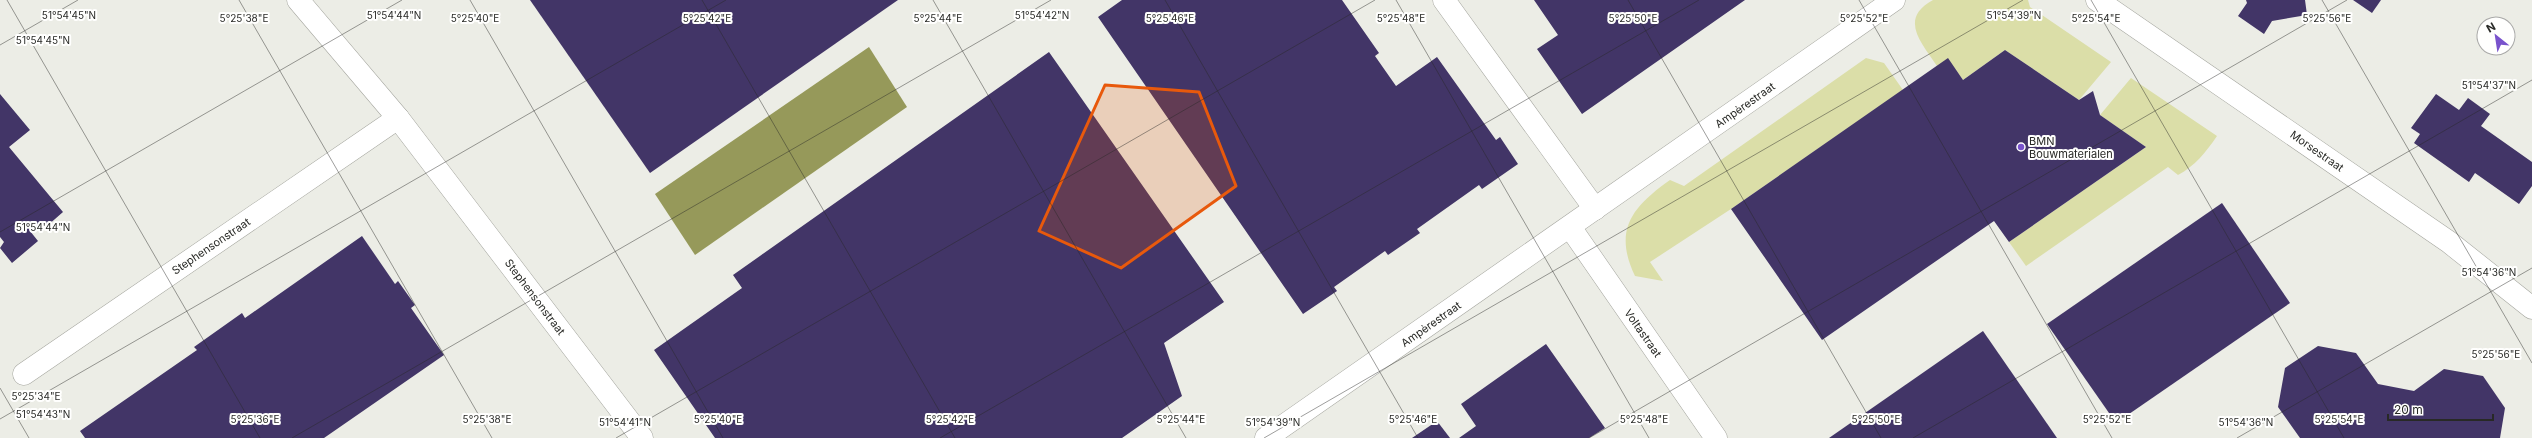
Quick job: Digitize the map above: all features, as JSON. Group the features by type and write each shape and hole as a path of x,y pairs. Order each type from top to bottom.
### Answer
{"street":[{"name":"Stephensonstraat","path":"298,0 398,118 642,438"},
{"path":"1444,0 1595,209"},
{"name":"Ampèrestraat","path":"1266,438 1894,0"},
{"name":"Morsestraat","path":"2097,0 2448,242 2532,308"},
{"name":"Stephensonstraat","path":"24,374 398,118"},
{"name":"Voltastraat","path":"1570,227 1716,438"}],"highlighted area":[{"path":"1105,85 1199,92 1236,186 1121,268 1039,231"}],"shaded area":[{"path":"1933,0 2028,0 2030,7 2111,62 2079,100 2005,50 1963,80 1948,59 1937,66 1925,49 1916,32 1915,23 1917,15 1923,7"},
{"path":"869,47 907,107 695,255 655,194"},
{"path":"1866,58 1884,63 1903,90 1731,209 1650,262 1663,281 1635,276 1629,260 1626,245 1626,233 1636,210 1645,200 1670,180 1684,186"},
{"path":"2131,78 2217,136 2209,148 2190,167 2178,175 2168,167 2026,266 2009,242 2146,147 2100,115"}],"building":[{"path":"530,0 898,0 650,173"},
{"path":"1122,0 1342,0 1379,53 1375,56 1396,86 1437,57 1496,140 1500,137 1518,164 1482,189 1479,185 1417,229 1420,233 1388,255 1385,251 1334,287 1337,291 1303,314 1098,17"},
{"path":"1534,0 1745,0 1582,114 1537,49 1558,35"},
{"path":"2246,0 2305,0 2307,15 2272,21 2264,34 2238,16 2247,3"},
{"path":"2353,0 2381,0 2372,13"},
{"path":"2005,50 2079,100 2093,91 2100,115 2146,147 2009,242 1994,221 1822,340 1731,209 1948,58 1963,80"},
{"path":"1049,52 1224,302 1164,343 1182,396 1122,438 715,438 654,350 742,288 733,275"},
{"path":"0,94 30,130 9,147 63,212 47,226 43,221 30,231 38,241 12,263 0,248 4,242 0,237"},
{"path":"2436,94 2459,110 2468,98 2490,114 2481,126 2532,162 2532,186 2519,204 2475,173 2469,182 2414,143 2420,134 2411,128"},
{"path":"2222,203 2290,303 2116,423 2047,324"},
{"path":"362,236 395,284 398,281 415,305 411,308 444,355 324,438 85,438 80,431 197,350 194,347 242,313 245,318"},
{"path":"1983,331 2057,438 1829,438"},
{"path":"1546,344 1605,428 1589,438 1459,438 1476,426 1461,404"},
{"path":"2318,346 2356,353 2378,384 2414,391 2444,369 2483,376 2505,408 2500,438 2300,438 2278,407 2285,368"},
{"path":"1437,421 1450,438 1412,438"}],"place":[{"name":"BMN Bouwmaterialen","path":"2021,147"}]}
